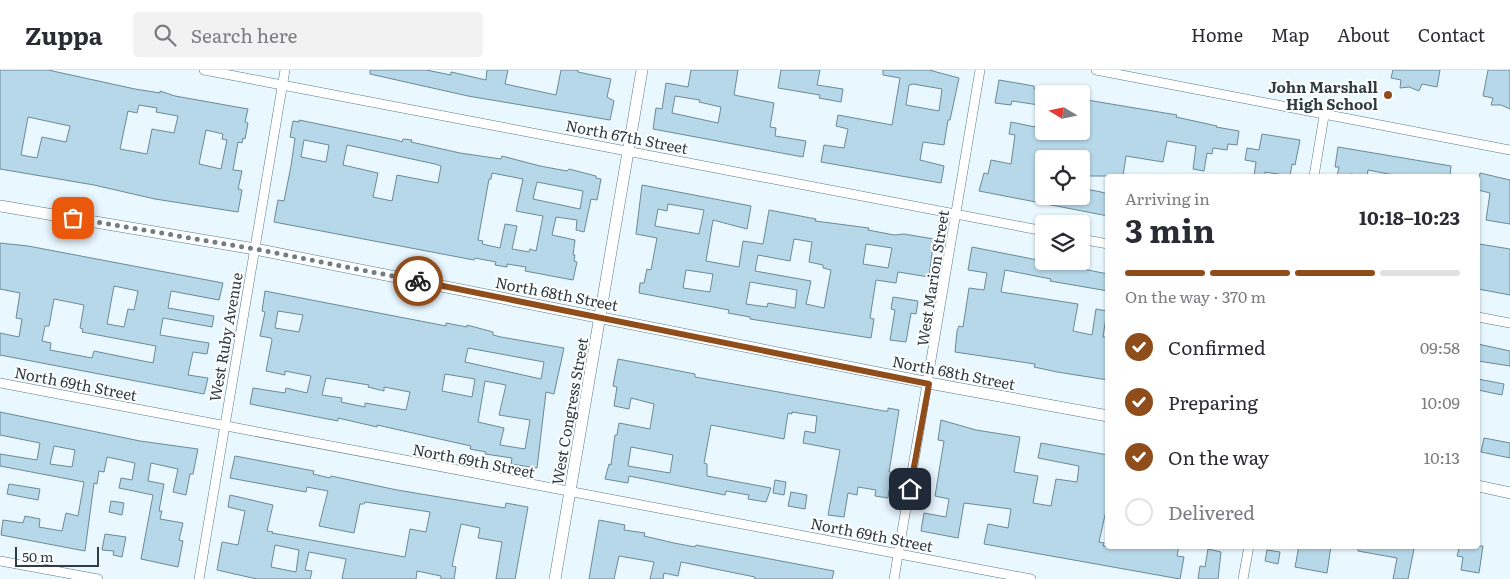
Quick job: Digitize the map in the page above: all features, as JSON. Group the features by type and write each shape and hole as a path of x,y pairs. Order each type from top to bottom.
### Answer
{"street":[{"name":"North 67th Street","path":"204,70 1035,229"},
{"name":"West Ruby Avenue","path":"198,579 285,70"},
{"name":"West Congress Street","path":"555,579 642,70"},
{"name":"West Marion Street","path":"894,579 929,384 980,70"},
{"path":"1096,70 1324,116 1510,150"},
{"path":"1314,174 1324,116"},
{"name":"North 68th Street","path":"0,206 255,249 929,384 1105,415"},
{"path":"1090,241 1105,243"},
{"path":"1480,317 1510,323"},
{"name":"North 69th Street","path":"0,383 1031,579"},
{"path":"1480,486 1510,492"},
{"path":"1243,579 1248,549"},
{"path":"0,561 98,579"}],"building":[{"path":"0,70 48,70 135,89 160,93 160,91 175,96 248,109 245,122 248,123 245,139 243,138 242,143 238,142 233,170 242,171 238,189 242,190 238,212 155,199 94,185 0,169","holes":["139,105 157,108 156,112 178,116 174,133 152,129 147,154 120,149 128,111 137,113","28,117 70,126 66,142 42,137 37,158 21,155","206,130 223,134 222,139 227,140 221,169 199,164"]},
{"path":"370,70 426,70 451,75 451,72 486,80 487,70 508,70 505,84 556,95 561,70 578,70 578,72 611,79 607,97 614,101 610,120 468,96 370,74"},
{"path":"691,70 738,70 734,95 774,103 770,127 776,128 775,136 806,141 803,157 653,129 656,108 662,109 666,83 688,87","holes":["675,96 700,100 699,102 721,107 718,123 672,113"]},
{"path":"781,70 820,70 817,85 843,89 841,102 819,98 820,95 778,88"},
{"path":"883,70 929,70 959,78 950,120 948,120 944,145 923,142 920,160 944,166 941,183 821,162 824,145 844,148 848,129 836,126 838,115 892,125 900,78 883,75","holes":["909,85 942,89 939,111 906,105"]},
{"path":"1393,70 1440,70 1437,87 1422,84 1419,91 1409,87 1400,88 1401,80 1391,78"},
{"path":"1488,70 1510,70 1510,109 1501,105 1491,105 1493,98 1483,96"},
{"path":"999,80 1034,86 1035,104 1012,101 1011,105 995,103"},
{"path":"1090,100 1177,115 1176,117 1239,131 1237,145 1228,144 1227,150 1213,148 1212,154 1207,153 1204,171 1193,169 1196,146 1167,141 1163,162 1126,156 1123,174 1105,174 1105,176 1090,176 1090,150 1035,150 1035,202 979,191 984,173 988,174 991,160 1011,164 1015,135 1009,134 1011,122 1035,127 1035,140 1090,140"},
{"path":"299,120 402,142 403,139 412,140 411,142 460,153 501,159 502,156 540,166 567,171 569,169 596,176 596,178 601,179 597,200 591,199 584,232 576,230 577,220 556,217 552,235 575,240 573,255 575,255 574,261 577,262 573,280 525,271 526,267 507,264 507,267 495,265 496,262 475,258 474,260 274,222 278,200 284,201 291,166 295,138 290,137 293,121 299,122","holes":["304,140 329,145 326,162 301,157","347,145 441,166 438,183 397,175 392,201 373,197 378,173 343,165","492,173 523,179 516,211 543,216 536,251 530,249 529,252 512,249 517,226 505,224 500,248 482,244 483,241 478,240 489,179 491,179","537,182 583,191 580,209 533,199"]},
{"path":"1262,134 1300,140 1295,165 1292,164 1290,174 1265,172 1265,174 1254,174 1256,162 1245,160 1247,148 1259,150"},
{"path":"1338,147 1451,166 1450,174 1389,174 1368,170 1367,174 1337,174 1339,167 1335,167"},
{"path":"1480,174 1510,180 1510,224 1486,220 1490,193 1480,190"},
{"path":"642,185 751,206 747,229 713,220 706,261 739,267 743,241 763,244 769,210 816,219 815,221 869,228 868,230 894,235 904,234 934,239 929,277 898,272 896,283 876,280 870,318 874,319 871,338 750,319 750,317 728,313 729,310 639,293 640,283 644,283 647,269 651,270 657,238 636,234","holes":["668,204 704,210 699,234 655,226 658,209 667,211","794,239 812,242 809,262 823,265 823,268 831,270 824,308 806,304 811,281 755,271 758,255 790,261","866,244 892,248 888,268 863,264","686,270 713,274 710,292 683,288","750,282 797,290 795,308 768,303 767,307 746,304"]},
{"path":"1090,190 1105,193 1105,215 1051,205 1090,205"},
{"path":"0,243 28,246 223,283 219,300 171,291 168,308 214,316 212,327 163,318 160,335 209,343 207,354 193,352 188,375 208,378 204,394 0,355 0,333 19,337 22,319 16,318 20,293 0,289","holes":["114,286 138,291 134,310 128,309 124,327 107,324","54,299 84,305 80,328 83,329 82,332 156,346 153,363 94,351 92,358 50,350 51,343 42,341 45,326 49,326"]},
{"path":"1480,244 1510,249 1510,295 1480,289"},
{"path":"972,247 1035,260 1035,270 1088,270 1105,273 1105,290 1050,281 1051,279 1005,270 1001,292 1078,304 1073,331 1092,335 1096,309 1105,311 1103,337 1105,337 1105,380 1034,367 1035,364 955,352 957,331 959,326 963,327 969,288 984,290 987,273 968,270"},
{"path":"265,291 446,326 446,323 467,327 467,325 493,332 493,335 501,337 564,348 554,394 546,392 537,468 511,464 512,458 485,454 486,452 470,449 471,446 377,425 377,427 338,418 338,421 250,404 253,388 285,393 286,388 307,393 311,376 285,371 285,375 266,371 272,340 271,338 260,336 265,312 262,311","holes":["278,311 303,315 299,332 275,328","468,348 544,362 541,379 465,362","445,374 475,379 472,397 442,391","326,378 369,385 368,387 384,391 384,387 410,392 406,410 365,403 365,407 341,402 342,398 322,395","485,381 506,385 499,415 530,420 525,449 500,445 504,428 478,422"]},
{"path":"893,297 918,301 916,314 911,313 906,342 890,340 895,310 891,309"},
{"path":"1480,344 1510,351 1510,366 1480,361"},
{"path":"618,359 695,374 695,377 884,411 888,411 888,408 899,410 889,472 895,473 892,491 889,490 888,498 875,496 876,490 858,487 857,495 848,493 844,517 828,515 840,450 803,443 805,431 815,433 817,416 792,412 792,414 788,413 784,439 711,425 704,463 707,464 707,476 771,488 766,502 748,499 749,495 726,491 725,495 629,476 628,483 605,479 609,464 611,465 615,435 617,435 619,423 650,429 654,404 631,398 629,409 614,406 617,387 613,386","holes":["631,447 673,455 670,473 628,466"]},
{"path":"1480,379 1504,384 1502,395 1480,390"},
{"path":"0,412 140,441 198,449 186,495 173,492 178,469 151,463 148,481 164,484 159,511 162,511 160,519 183,523 179,540 183,541 178,567 141,559 153,495 119,488 121,478 132,480 135,463 107,457 104,472 99,471 97,484 94,483 85,551 1,535 3,520 23,523 25,516 40,519 39,527 62,531 66,513 78,516 84,482 0,466 0,454 37,460 40,443 0,435","holes":["54,446 75,450 72,467 50,464"]},
{"path":"941,420 976,430 1020,437 1014,472 1038,476 1033,503 1051,506 1056,479 1077,482 1079,466 1038,458 1041,443 1105,454 1105,515 1099,542 1104,543 1105,549 1178,549 1177,556 1184,557 1180,579 984,544 988,524 1008,528 1011,509 964,503 958,538 921,531 924,513 946,517 949,499 935,496 944,441 938,440"},
{"path":"1484,438 1510,443 1510,458 1481,452"},
{"path":"235,456 314,471 313,474 330,478 331,476 397,490 505,508 506,503 528,507 515,579 496,579 502,542 478,538 480,528 461,524 452,566 456,567 454,579 441,579 441,576 417,571 416,579 342,579 346,559 309,552 305,570 312,571 310,579 257,579 217,570 222,542 238,545 245,511 228,507 230,495 273,505 267,531 272,533 405,557 410,529 426,532 430,512 365,502 360,504 354,533 319,526 328,491 307,487 306,492 230,478","holes":["275,545 299,550 296,572 271,567"]},
{"path":"775,480 786,482 784,495 773,493"},
{"path":"9,484 40,489 38,500 7,494"},
{"path":"791,492 807,495 805,509 788,506"},
{"path":"111,501 124,503 122,515 109,512"},
{"path":"599,520 625,525 624,530 645,533 644,536 674,543 695,547 696,545 834,571 832,579 755,579 755,577 681,562 678,576 664,573 663,579 650,579 654,562 619,556 614,579 589,579"},
{"path":"105,534 126,537 122,557 113,555 114,551 102,550"},
{"path":"1480,546 1483,546 1479,573 1461,570 1463,557 1457,556 1459,549 1480,549"},
{"path":"1208,549 1221,552 1218,579 1198,579 1200,566 1205,567"},
{"path":"1298,549 1331,549 1327,573 1295,567"},
{"path":"1358,549 1414,549 1408,579 1393,579 1397,558 1358,551"},
{"path":"1267,550 1280,552 1278,564 1265,561"}],"way so far":[{"path":"73,218 255,249 418,281"}],"place":[{"name":"John Marshall High School","path":"1388,95"}],"route":[{"path":"418,281 929,384 910,489"}]}
